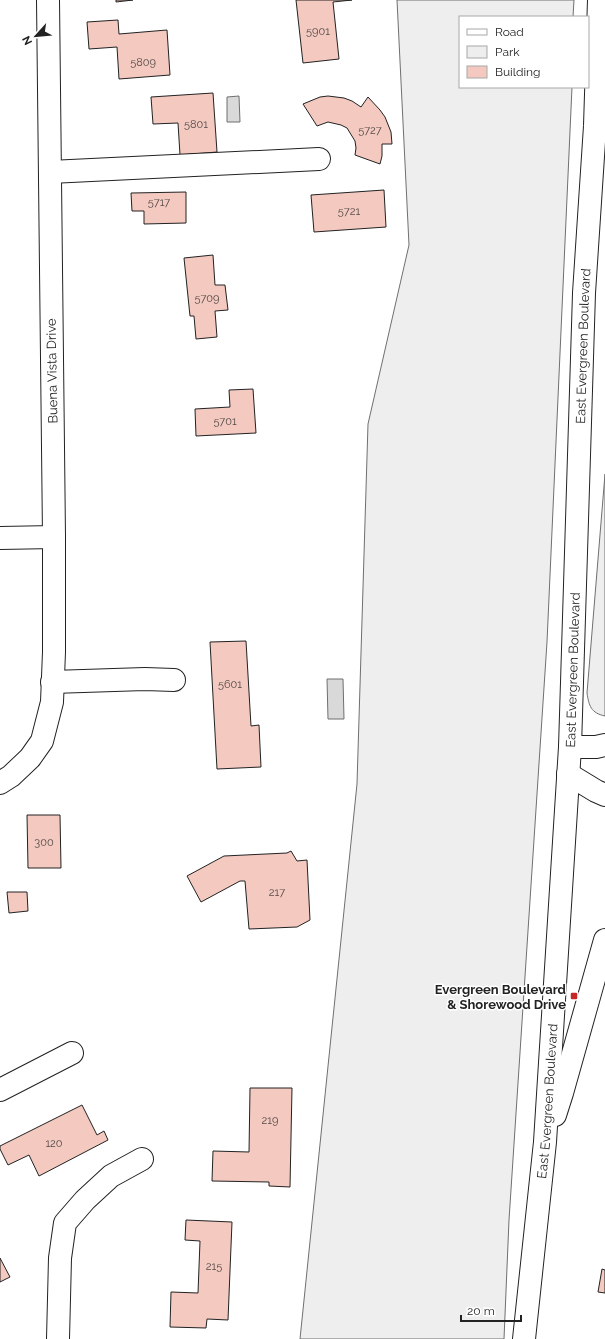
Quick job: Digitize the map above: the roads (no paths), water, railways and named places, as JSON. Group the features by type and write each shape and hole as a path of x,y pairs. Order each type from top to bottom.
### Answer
{"street":[{"name":"Buena Vista Drive","path":"0,783 11,776 30,758 42,740 52,702 54,652 54,537 48,0"},
{"name":"East Evergreen Boulevard","path":"524,1339 545,1142 570,747 584,293 595,126 599,0"},
{"path":"50,172 320,159"},
{"path":"0,538 54,537"},
{"path":"52,682 146,679 174,680"},
{"path":"570,747 596,747 605,745"},
{"path":"568,774 605,795"},
{"path":"545,1142 562,1093 605,940"},
{"path":"0,1090 72,1053"},
{"path":"58,1339 60,1258 65,1223 85,1200 111,1176 142,1159"}],"place":[{"name":"Evergreen Boulevard & Shorewood Drive","path":"574,996"}]}
